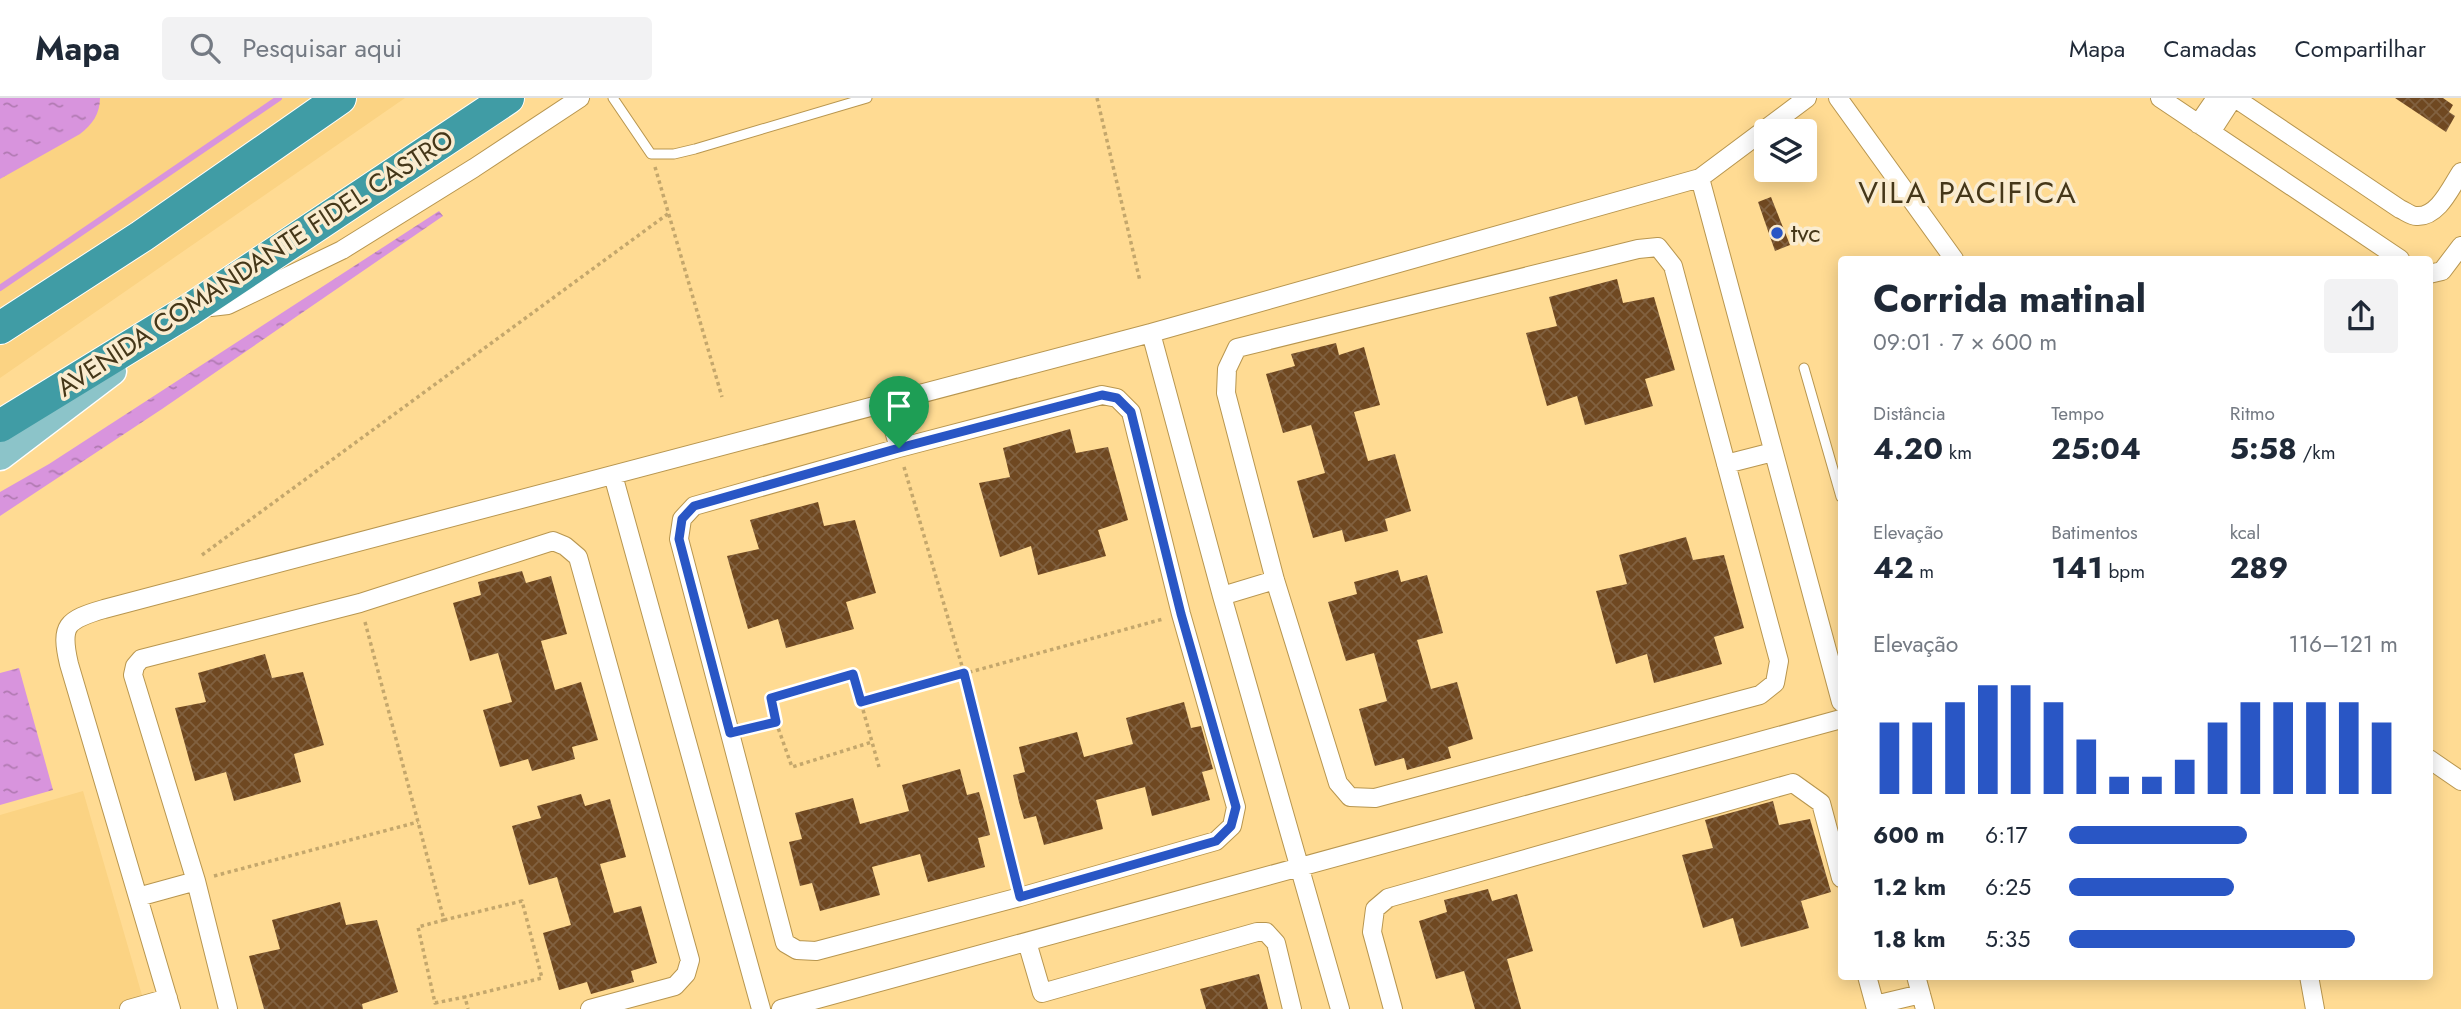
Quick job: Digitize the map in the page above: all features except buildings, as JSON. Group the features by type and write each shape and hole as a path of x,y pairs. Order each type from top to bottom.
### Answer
{"highway":[{"path":"0,328 142,236 340,98"},
{"name":"AVENIDA COMANDANTE FIDEL CASTRO","path":"0,426 191,309 508,98"}],"main road":[{"path":"0,309 142,236"},
{"path":"0,456 191,309"}],"street":[{"path":"191,309 228,305 342,250 580,98"},
{"path":"129,1009 169,1003 66,651 63,638 66,628 75,620 89,613 1151,333 1700,178 1807,98"},
{"path":"1838,98 1952,256"},
{"path":"2160,98 2396,256"},
{"path":"2204,128 2216,98"},
{"path":"2204,128 2234,98 2400,209 2415,216 2428,214 2440,204 2461,172"},
{"path":"1700,178 1838,691"},
{"path":"2433,273 2442,271 2461,246"},
{"path":"1658,247 1673,266 1726,464 1779,661 1775,682 1760,695 1374,797 1350,797 1338,783 1275,580 1226,393 1227,369 1237,348 1624,252 1658,247"},
{"path":"1151,333 1222,596 1340,1009"},
{"path":"1102,395 1117,398 1131,412 1181,614 1236,807 1231,826 1216,841 816,951 797,950 785,943 679,539 682,519 694,506 899,448 1102,395"},
{"path":"886,403 899,448"},
{"path":"1726,464 1773,452"},
{"path":"613,475 761,1009"},
{"path":"228,1009 196,881 134,675 135,666 141,659 360,603 553,541 565,546 578,557 690,960 686,974 675,986 590,1009"},
{"path":"1222,596 1275,580"},
{"path":"781,1009 1838,720"},
{"path":"2433,762 2461,781"},
{"path":"1393,1009 1372,932 1375,909 1388,898 1793,783 1821,803 1838,867"},
{"path":"138,897 196,881"},
{"path":"1027,942 1042,993 1257,932 1266,932 1276,943 1292,1009"},
{"path":"1868,980 1876,1007 1921,993"},
{"path":"2310,980 2315,1009"}],"lane":[{"path":"613,98 651,154 674,154 695,149 867,98"},
{"path":"1804,368 1838,487"}],"path":[{"path":"1097,98 1140,281"},
{"path":"651,154 722,397"},
{"path":"202,555 669,213"},
{"path":"899,448 964,673 1020,897"},
{"path":"360,603 444,920"},
{"path":"861,702 1181,614"},
{"path":"872,742 792,767 776,722 771,698 853,674 879,767"},
{"path":"730,733 776,722"},
{"path":"196,881 418,822"},
{"path":"522,901 542,978 435,1003 418,927 444,920 522,901"},
{"path":"465,997 468,1009"}],"shaded area":[{"path":"0,98 405,98 0,378"},
{"path":"83,791 146,1009 0,1009 0,815"}],"water":[{"path":"0,98 100,98 100,104 92,123 80,134 0,179"},
{"path":"439,211 443,216 162,409 0,516 0,492 49,464"},
{"path":"19,668 53,790 0,805 0,673"}],"waterway":[{"path":"0,288 279,98"}],"place":[{"name":"tvc","path":"1777,233"}],"district":[{"name":"VILA PACIFICA","path":"1968,192"}],"route":[{"path":"1102,395 1117,398 1131,412 1181,614 1236,807 1231,826 1216,841 1020,897 964,673 861,702 853,674 771,698 776,722 730,733 679,539 682,519 694,506 899,448 1102,395"}]}
